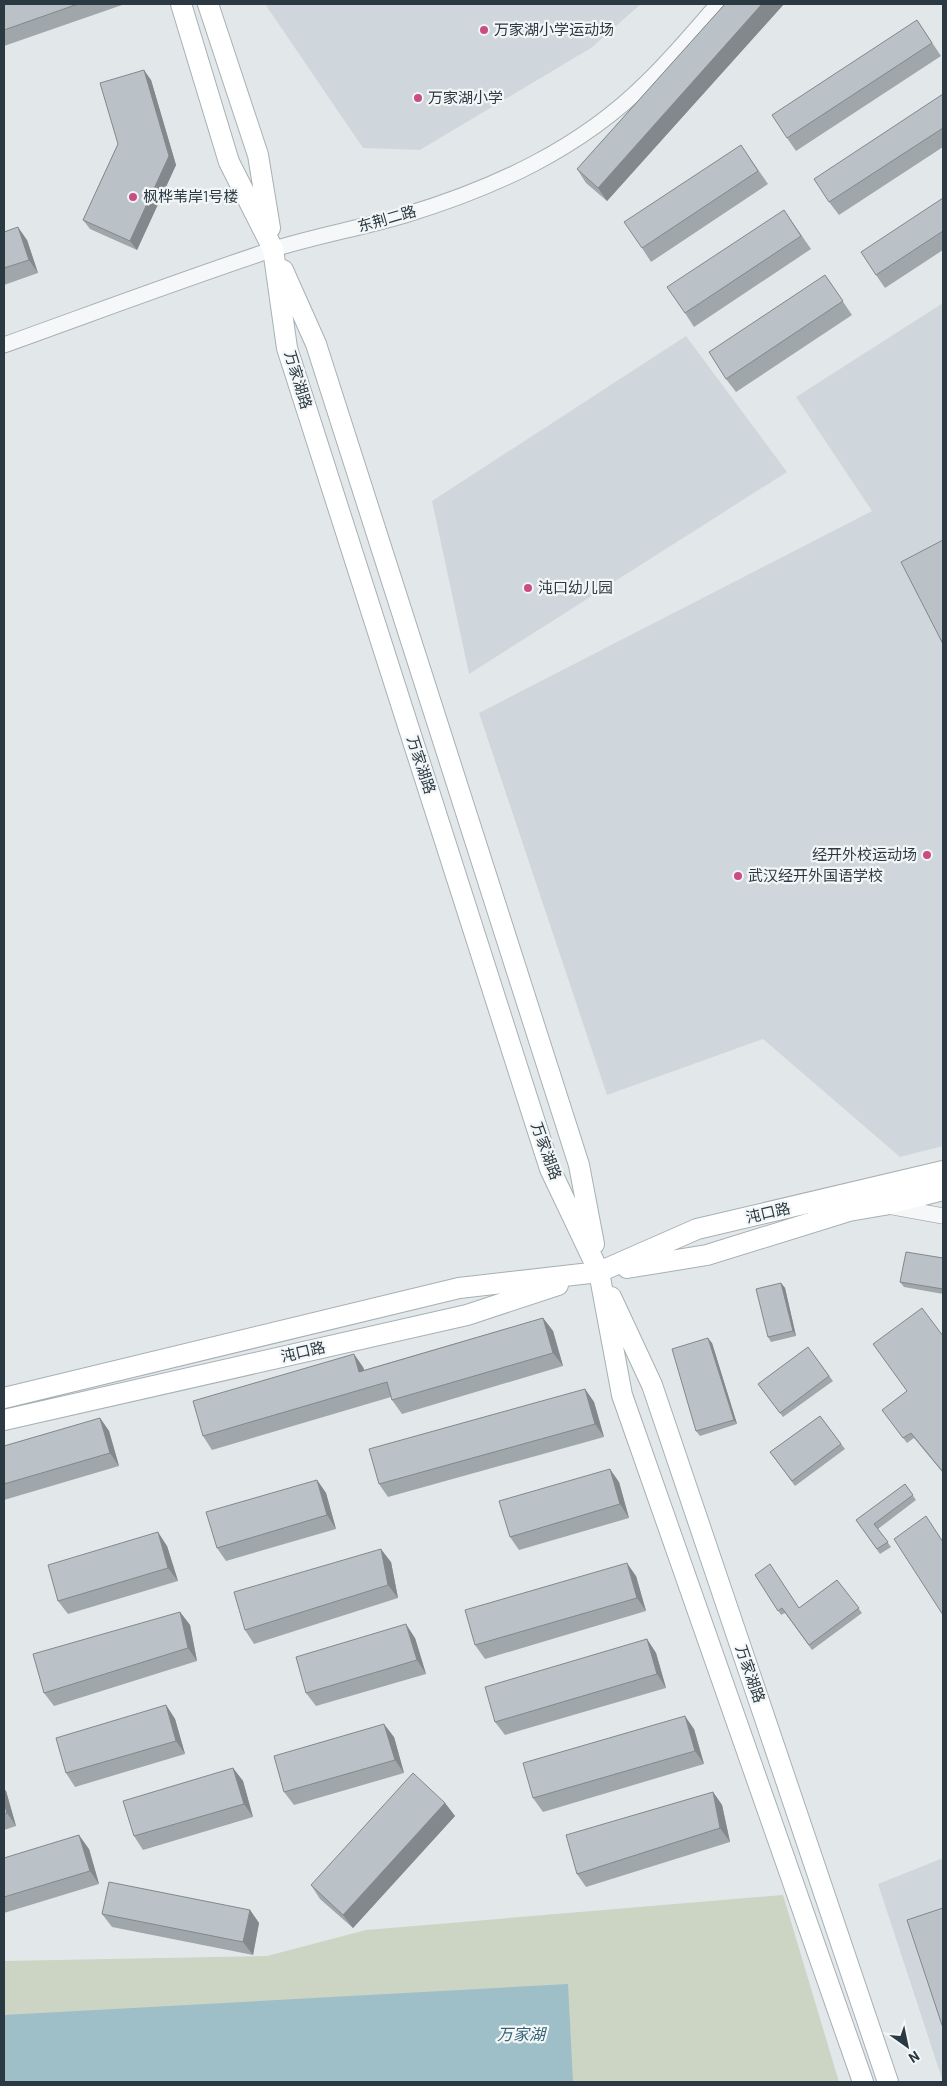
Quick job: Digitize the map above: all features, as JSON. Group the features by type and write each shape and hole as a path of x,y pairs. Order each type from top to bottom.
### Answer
{"main road":[{"name":"万家湖路","path":"181,4 229,162 273,250 316,344 579,1165 622,1394 863,2082"},
{"name":"万家湖路","path":"208,4 258,155 287,348 550,1169 652,1384 888,2082"},
{"name":"沌口路","path":"4,1398 459,1288 599,1272 707,1255 849,1211 943,1171"},
{"name":"沌口路","path":"4,1420 467,1315 599,1272 697,1230 886,1195 943,1190"}],"street":[{"name":"东荆二路","path":"4,345 273,250 403,216 453,200 516,174 564,146 610,115 647,83 718,4"},
{"path":"886,1195 943,1216"}],"shaded area":[{"name":"万家湖小学","path":"265,4 641,4 591,48 420,150 363,148"},
{"name":"武汉经开外国语学校","path":"943,303 943,1146 900,1157 763,1039 607,1095 479,713 872,511 796,397"},
{"name":"沌口幼儿园","path":"686,336 787,472 469,674 432,501"},
{"path":"943,1858 943,2082 878,1884"}],"green space":[{"path":"783,1895 839,2082 4,2082 4,1961 267,1956 366,1930"}],"water":[{"name":"万家湖","path":"568,1984 573,2082 4,2082 4,2015"}],"building":[{"path":"4,4 78,4 4,30"},
{"path":"725,4 762,4 598,188 577,169"},
{"path":"917,20 932,43 787,138 772,115"},
{"name":"枫桦苇岸1号楼","path":"144,70 169,156 130,241 83,220 118,144 100,83"},
{"path":"943,94 943,128 829,202 814,179"},
{"path":"741,145 758,171 642,248 624,222"},
{"path":"943,198 943,231 876,275 861,252"},
{"path":"784,210 801,236 685,313 667,287"},
{"path":"18,227 29,260 4,268 4,232"},
{"path":"825,275 843,301 726,379 709,352"},
{"path":"943,540 943,644 901,562"},
{"path":"906,1252 943,1258 943,1289 900,1282"},
{"path":"781,1283 793,1331 768,1337 756,1289"},
{"path":"922,1308 943,1336 943,1472 911,1433 903,1438 882,1410 907,1391 873,1344"},
{"path":"543,1318 553,1353 392,1400 387,1382 203,1436 193,1401 354,1354 359,1372"},
{"path":"708,1338 734,1420 696,1431 672,1349"},
{"path":"808,1347 829,1376 780,1413 758,1384"},
{"path":"585,1389 595,1424 379,1484 369,1449"},
{"path":"820,1416 841,1444 792,1481 770,1452"},
{"path":"100,1418 110,1453 4,1484 4,1446"},
{"path":"610,1469 620,1504 510,1537 499,1501"},
{"path":"317,1480 327,1515 217,1548 206,1512"},
{"path":"905,1484 913,1495 874,1524 888,1542 877,1549 856,1520"},
{"path":"926,1516 943,1542 943,1615 894,1539"},
{"path":"158,1532 168,1568 58,1601 48,1565"},
{"path":"381,1549 388,1585 245,1630 234,1592"},
{"path":"627,1563 637,1598 475,1645 465,1610"},
{"path":"770,1564 799,1608 837,1580 859,1608 809,1645 782,1608 778,1611 755,1575"},
{"path":"180,1612 188,1648 44,1693 33,1654"},
{"path":"406,1624 417,1660 306,1693 296,1657"},
{"path":"647,1639 657,1674 495,1722 485,1687"},
{"path":"166,1705 176,1741 66,1773 56,1738"},
{"path":"685,1716 695,1751 533,1798 523,1763"},
{"path":"384,1724 395,1760 284,1792 274,1756"},
{"path":"233,1768 244,1804 134,1836 123,1801"},
{"path":"413,1773 445,1803 343,1915 311,1885"},
{"path":"713,1792 720,1828 577,1874 566,1835"},
{"path":"4,1803 7,1813 4,1814"},
{"path":"79,1835 90,1871 4,1897 4,1858"},
{"path":"109,1882 250,1910 243,1942 102,1914"},
{"path":"943,1908 943,2028 907,1920"}],"place":[{"name":"万家湖小学运动场","path":"484,30"},
{"name":"万家湖小学","path":"418,98"},
{"name":"枫桦苇岸1号楼","path":"133,197"},
{"name":"沌口幼儿园","path":"528,588"},
{"name":"经开外校运动场","path":"927,855"},
{"name":"武汉经开外国语学校","path":"738,876"}]}
